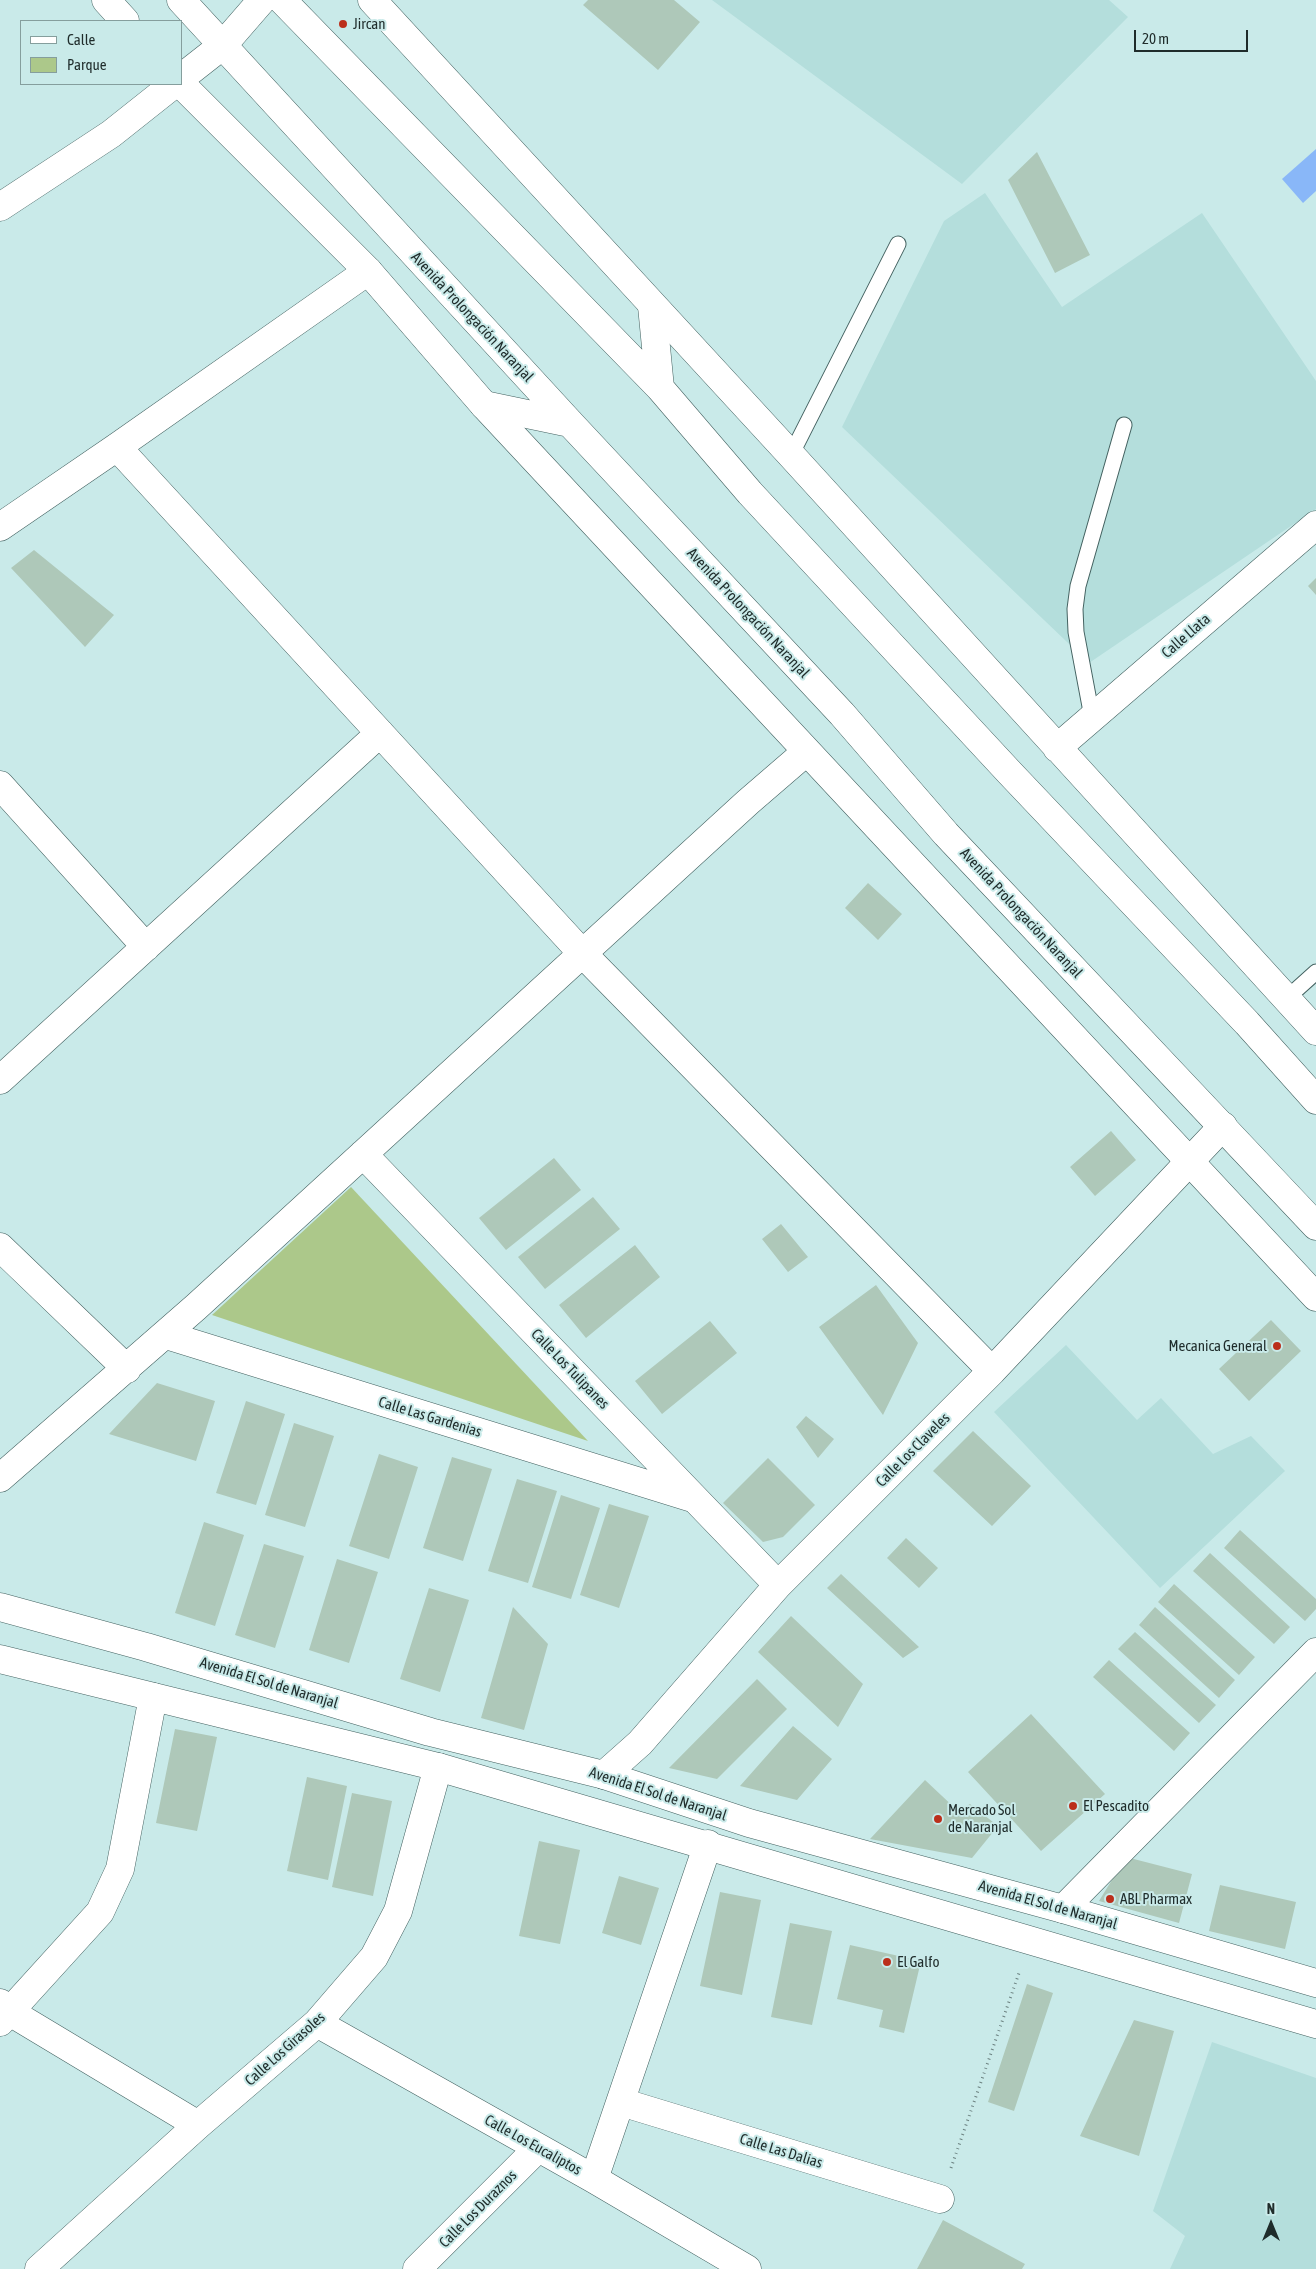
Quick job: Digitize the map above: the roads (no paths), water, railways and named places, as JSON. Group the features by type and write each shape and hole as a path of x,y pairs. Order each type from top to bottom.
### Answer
{"street":[{"path":"106,0 124,20"},
{"name":"Avenida Prolongación Naranjal","path":"181,0 570,424 842,714 946,834 1316,1226"},
{"path":"182,77 223,45 262,0"},
{"path":"282,0 660,388 750,493 1009,772 1247,1022 1316,1100"},
{"path":"372,0 791,455 1316,1031"},
{"path":"0,207 111,134 173,85"},
{"path":"181,85 368,271 484,405 1316,1297"},
{"path":"0,527 118,447 368,271"},
{"path":"652,306 660,388"},
{"path":"484,405 570,424"},
{"path":"118,447 582,953 992,1371"},
{"name":"Calle Llata","path":"1057,748 1316,525"},
{"path":"0,1080 380,733"},
{"path":"0,1478 166,1335 582,953 748,802 806,752"},
{"path":"0,785 146,947"},
{"name":"Calle Los Claveles","path":"604,1775 640,1743 778,1585 992,1371 1223,1126"},
{"name":"Calle Los Tulipanes","path":"363,1154 778,1585"},
{"path":"0,1247 127,1369"},
{"name":"Calle Las Gardenias","path":"166,1335 695,1499"},
{"name":"Avenida El Sol de Naranjal","path":"0,1607 146,1647 430,1732 604,1775 749,1822 1063,1909 1316,1983"},
{"path":"1063,1909 1316,1652"},
{"path":"0,1659 438,1767 708,1844 1030,1942 1316,2024"},
{"path":"153,1697 120,1870 100,1912 3,2012 198,2125"},
{"name":"Calle Los Girasoles","path":"39,2269 198,2125 317,2024 374,1957 398,1911 438,1767"},
{"path":"594,2179 708,1844"},
{"name":"Calle Los Eucaliptos","path":"317,2024 594,2179 747,2269"},
{"name":"Calle Las Dalias","path":"621,2102 940,2199"},
{"name":"Calle Los Duraznos","path":"417,2269 538,2148"}],"lane":[{"path":"791,455 898,244"},
{"path":"1092,717 1076,632 1075,609 1078,586 1124,425"},
{"path":"1286,999 1316,972"}],"water":[{"path":"1316,149 1316,191 1303,203 1282,179"}],"place":[{"name":"Jircan","path":"343,24"},
{"name":"Mecanica General","path":"1277,1346"},
{"name":"El Pescadito","path":"1073,1806"},
{"name":"Mercado Sol de Naranjal","path":"938,1819"},
{"name":"ABL Pharmax","path":"1110,1899"},
{"name":"El Galfo","path":"887,1962"}]}
